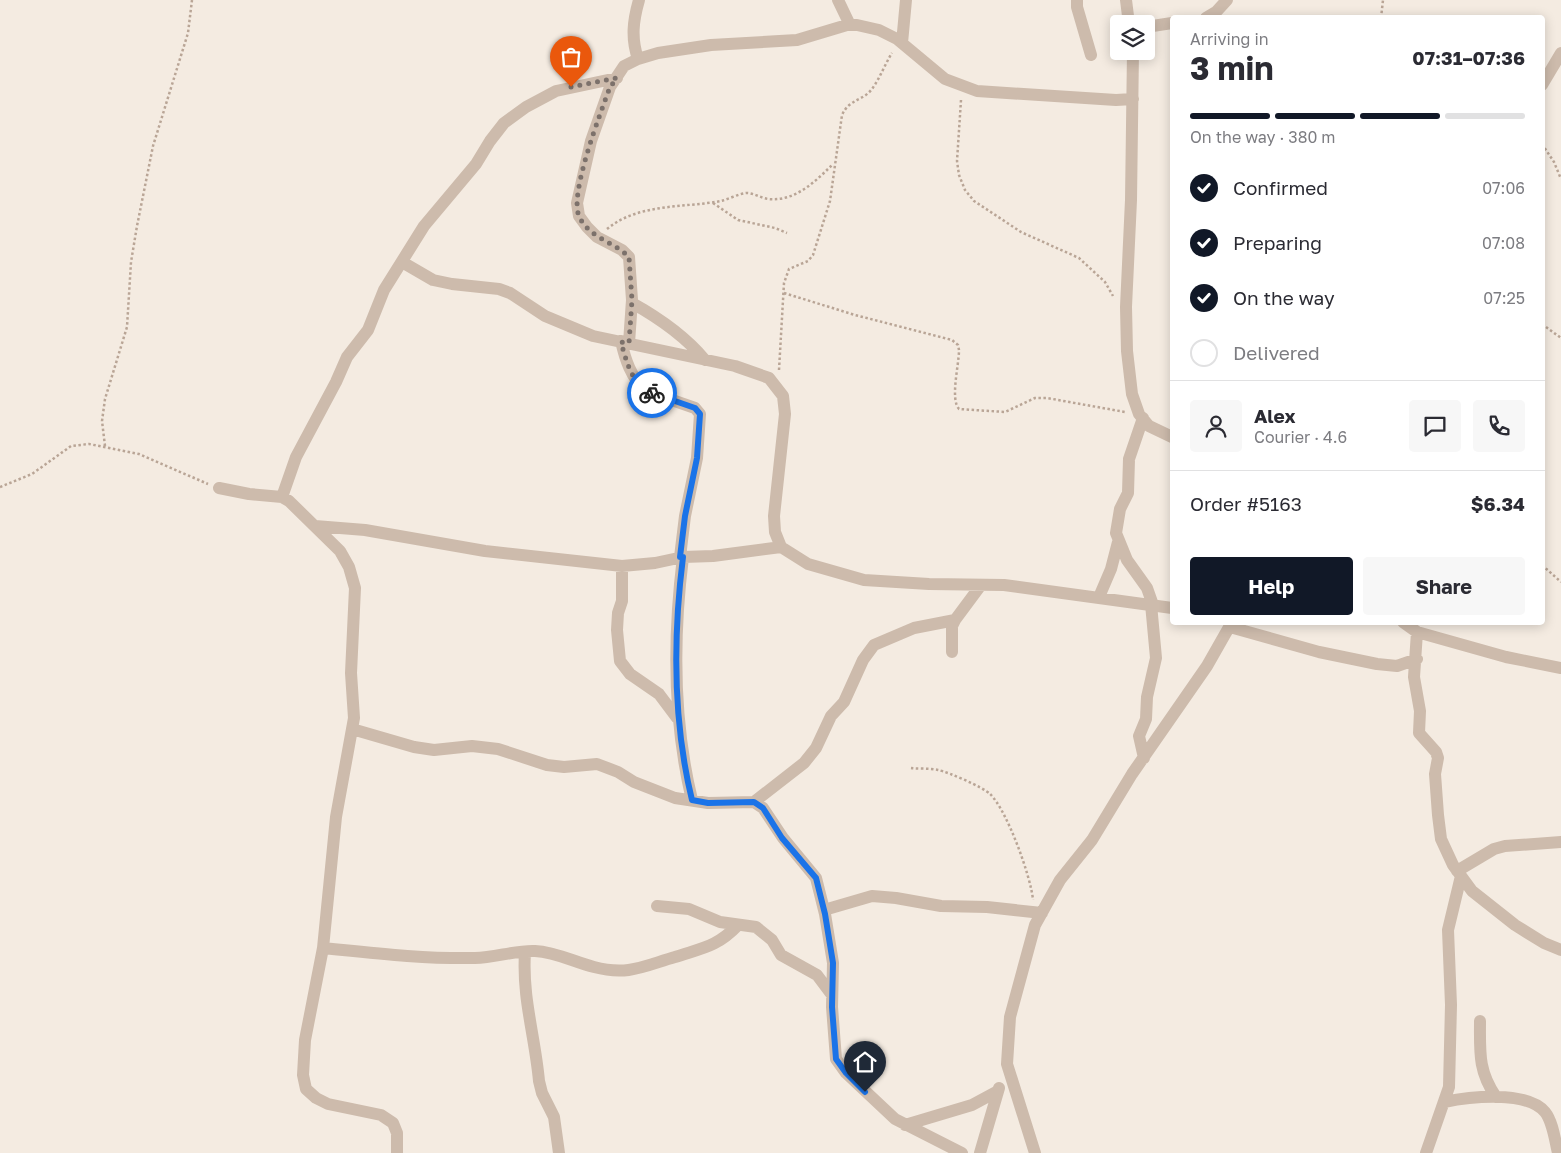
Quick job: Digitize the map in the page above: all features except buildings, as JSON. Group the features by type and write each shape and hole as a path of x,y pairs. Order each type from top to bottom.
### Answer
{"street":[{"path":"638,59 632,44 634,17 639,0"},
{"path":"838,0 850,25"},
{"path":"901,42 906,0"},
{"path":"1126,0 1127,15"},
{"path":"1211,15 1227,0"},
{"path":"1075,1 1091,55"},
{"path":"1155,26 1170,23"},
{"path":"692,800 677,718 679,590 685,516 697,458 700,414 695,408 646,391 632,374 625,342 632,304 629,257 622,250 597,237 579,216 577,203 591,141 610,87 624,66 638,59 658,53 711,45 797,40 850,25 880,30 901,42 936,73 962,87 977,92 1116,100 1133,99"},
{"path":"1545,80 1561,54"},
{"path":"1133,60 1126,309 1127,351 1132,394 1141,416 1150,426 1170,435"},
{"path":"282,497 296,457 336,382 347,357 368,330 384,290 424,226 464,179 504,123 526,107 556,90 617,78"},
{"path":"402,262 433,280 499,289 567,327 593,336 705,360 769,378 777,386 782,396 785,414 774,516 775,532 781,547 808,564 864,580 1004,586 1170,608"},
{"path":"632,304 653,314 693,345 705,360"},
{"path":"1141,416 1129,458 1128,493 1120,510 1116,527 1118,542 1127,560 1147,588 1152,604 1156,658 1147,697 1146,719 1139,736 1144,758"},
{"path":"218,488 249,494 282,497 340,551 350,567 355,588 351,673 352,729 336,817 323,948 305,1040 303,1075 306,1089 316,1098 328,1104 381,1115 393,1124 397,1153"},
{"path":"315,526 365,530 485,550 622,566 655,563 681,557 713,556 781,547"},
{"path":"1100,597 1109,576 1118,542"},
{"path":"622,566 622,601 618,613 617,630 620,662 630,674 659,694 677,718"},
{"path":"952,652 952,626 981,585"},
{"path":"754,802 793,772 816,748 831,716 844,702 863,660 874,645 914,628 955,620"},
{"path":"980,1153 1007,1064 1010,1017 1038,912 1060,880 1092,840 1144,758 1207,666 1231,625 1319,652 1377,664 1397,666 1417,659"},
{"path":"1408,625 1417,632 1506,657 1561,668"},
{"path":"1417,632 1417,659 1414,677 1420,711 1419,733 1436,752 1438,758 1435,792 1442,839 1459,873 1472,891 1515,925 1544,943 1561,950"},
{"path":"352,729 427,749 472,746 498,749 547,765 564,767 597,764 618,772 642,786 675,798 708,803 754,802 763,808 782,838 816,878 824,910 833,963 832,995 836,1059 846,1073 874,1102 895,1120 962,1153"},
{"path":"1426,1153 1449,1087 1451,1005 1448,930 1459,873 1500,847 1528,843 1561,842"},
{"path":"824,910 872,896 941,906 987,907 1038,912"},
{"path":"657,906 689,909 720,922 756,927 764,933 781,955 817,975 832,995"},
{"path":"323,948 476,958 535,951 564,957 594,967 625,972 637,970 718,943 738,925"},
{"path":"525,953 524,979 526,1003 539,1081 542,1093 554,1117 559,1153"},
{"path":"1480,1022 1481,1069 1486,1084 1496,1098"},
{"path":"1007,1064 1035,1153"},
{"path":"906,1125 972,1105 998,1091"},
{"path":"1444,1102 1466,1097 1518,1100 1534,1105 1544,1111 1549,1118 1558,1153"}],"path":[{"path":"105,446 102,421 105,399 127,327 131,262 139,216 153,146 188,33 192,0"},
{"path":"1381,15 1383,0"},
{"path":"777,386 784,283 789,269 808,261 812,255 830,201 842,115 845,108 871,90 901,42"},
{"path":"962,87 957,161 959,175 965,190 974,201 1021,232 1079,258 1105,282 1114,298 1126,309"},
{"path":"1545,148 1554,162 1561,179"},
{"path":"597,237 615,222 635,214 664,207 712,202 746,193 770,199 786,197 812,184 834,163"},
{"path":"712,202 738,220 775,228 787,233"},
{"path":"784,293 855,315 952,340 958,345 959,350 954,396 959,409 1005,412 1035,398 1046,398 1141,416"},
{"path":"1545,326 1561,338"},
{"path":"0,487 32,474 71,446 89,444 139,454 218,488"},
{"path":"1545,568 1561,581"},
{"path":"911,768 939,770 990,794 1010,829 1026,867 1038,912"}],"way so far":[{"path":"571,87 617,78 610,87 591,141 577,203 579,216 587,227 597,237 622,250 629,257 631,264 632,300 629,343 621,342 632,374 640,386 652,393"}],"route":[{"path":"652,393 695,408 700,414 697,458 685,516 680,557 683,557 679,590 677,639 677,718 686,778 692,800 708,803 754,802 763,808 782,838 816,878 825,914 833,963 832,1007 836,1059 846,1073 865,1092"}]}
